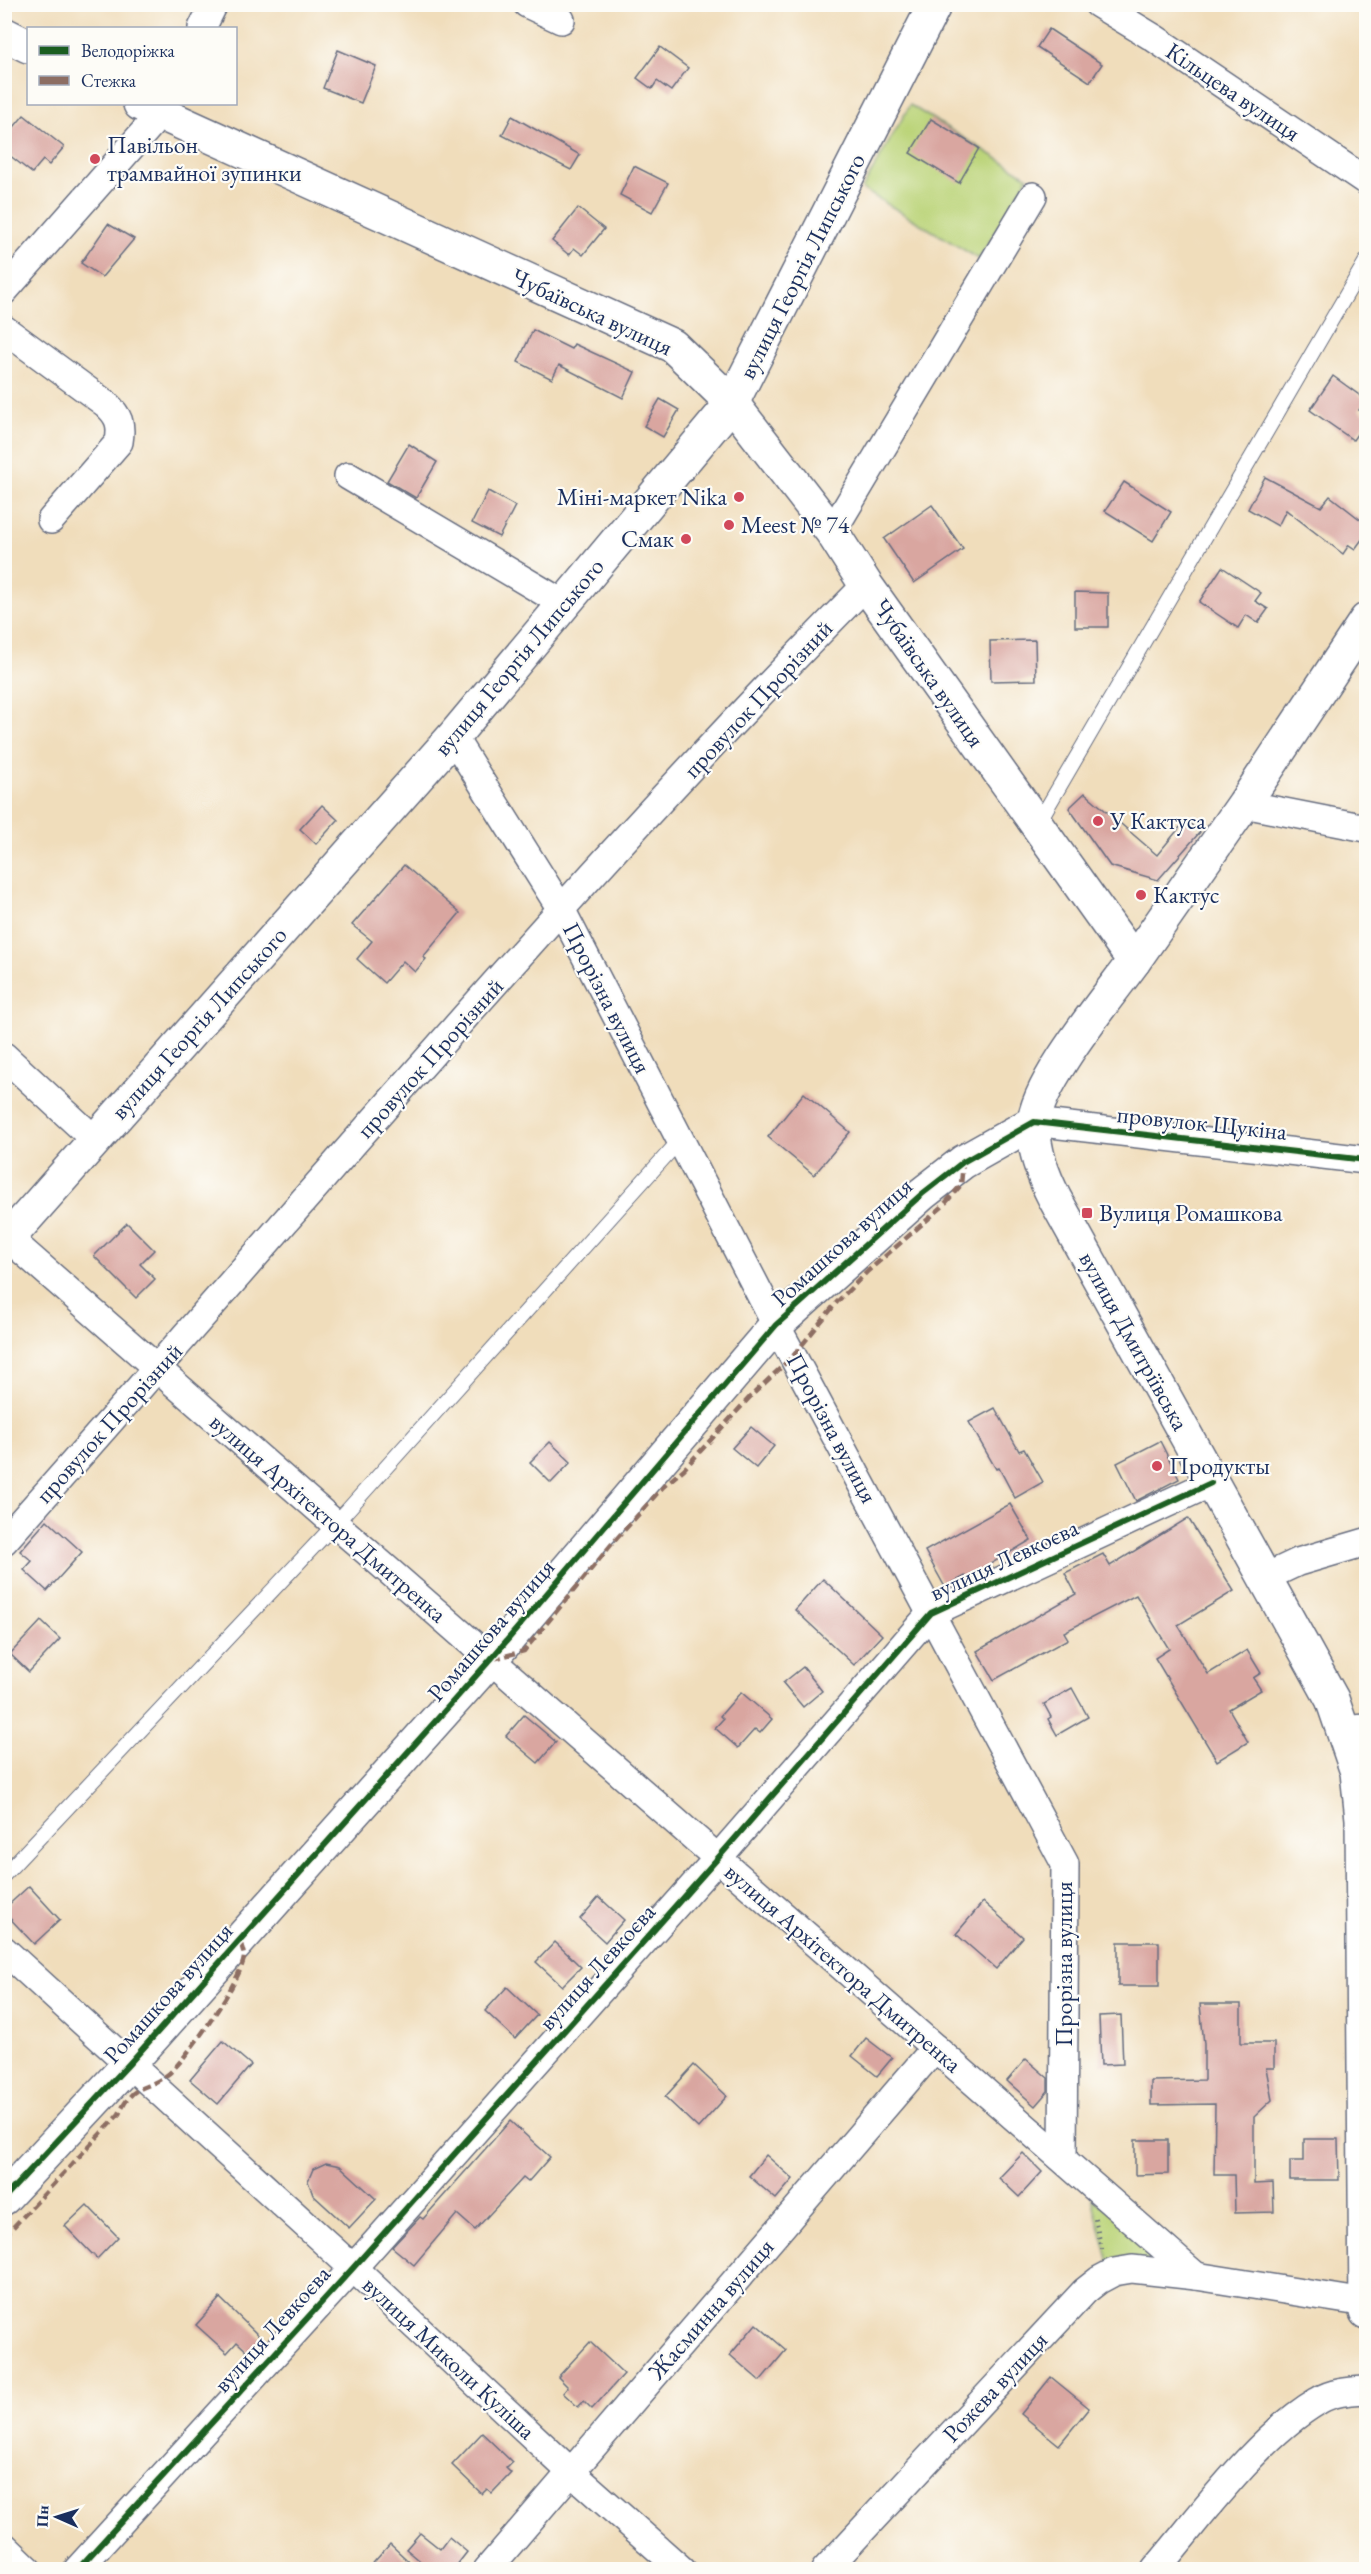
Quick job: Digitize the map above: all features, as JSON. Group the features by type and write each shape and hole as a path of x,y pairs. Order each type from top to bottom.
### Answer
{"street":[{"path":"202,27 214,4"},
{"path":"527,4 561,20"},
{"name":"вулиця Георгія Липського","path":"6,1240 453,737 732,403 935,4"},
{"name":"Кільцева вулиця","path":"1098,4 1154,38 1366,181"},
{"path":"4,34 27,46"},
{"path":"4,291 155,107"},
{"name":"Чубаївська вулиця","path":"155,107 673,346 732,403 831,532 866,585 1134,962"},
{"path":"831,532 1033,196"},
{"path":"4,329 106,404 117,414 122,428 119,442 51,520"},
{"path":"348,476 564,604"},
{"name":"провулок Прорізний","path":"4,1541 158,1369 348,1149 561,909 749,706 866,585"},
{"name":"вулиця Дмитріївська","path":"1366,620 1244,804 1059,1065 1044,1092 1034,1122 1036,1146 1044,1176 1264,1578 1332,1699 1354,1729 1362,1819 1366,2312"},
{"name":"Прорізна вулиця","path":"453,737 561,909 776,1325 1065,1864 1063,2159"},
{"path":"1244,804 1366,828"},
{"path":"4,1056 95,1140"},
{"name":"провулок Щукіна","path":"1034,1122 1366,1160"},
{"name":"Ромашкова вулиця","path":"4,2198 129,2064 490,1659 776,1325 922,1194 963,1161 1034,1122"},
{"name":"вулиця Архітектора Дмитренка","path":"6,1240 158,1369 1196,2276"},
{"name":"вулиця Левкоєва","path":"77,2570 353,2268 718,1858 931,1613 1211,1483"},
{"path":"1264,1578 1298,1562 1366,1542"},
{"name":"вулиця Миколи Куліша","path":"4,1950 353,2268 571,2472 682,2570"},
{"name":"Жасминна вулиця","path":"487,2570 935,2048"},
{"name":"Рожева вулиця","path":"825,2570 1085,2291 1098,2280 1114,2272 1132,2269 1196,2276"},
{"path":"1196,2276 1366,2303"},
{"path":"1155,2570 1258,2450 1299,2414 1319,2400 1343,2391 1366,2390"},
{"path":"4,2546 29,2570"}],"lane":[{"path":"1037,825 1366,261"},
{"path":"4,1875 335,1524 680,1140"}],"green space":[{"path":"910,105 1028,177 979,259 862,189"},
{"path":"1092,2198 1156,2246 1149,2265 1109,2263"}],"building":[{"path":"1049,29 1102,64 1090,82 1037,47"},
{"path":"660,47 688,68 671,91 657,81 652,89 637,78"},
{"path":"338,50 376,66 361,103 323,88"},
{"path":"24,115 64,147 49,165 43,160 32,173 4,151 4,139"},
{"path":"512,116 580,155 571,170 502,135"},
{"path":"931,119 979,148 959,183 910,153"},
{"path":"634,166 668,183 652,212 620,195"},
{"path":"578,208 604,229 583,255 574,248 569,255 552,241"},
{"path":"108,224 134,239 102,277 81,263"},
{"path":"533,330 571,349 574,344 635,372 623,398 559,365 552,379 518,362"},
{"path":"1333,376 1366,400 1359,410 1366,415 1366,421 1353,440 1310,410"},
{"path":"660,399 679,410 663,437 644,426"},
{"path":"409,444 437,462 416,498 387,481"},
{"path":"1265,477 1321,507 1330,496 1366,524 1366,534 1355,549 1349,545 1343,554 1286,510 1278,526 1248,509"},
{"path":"1124,482 1171,512 1153,541 1105,511"},
{"path":"488,491 515,506 499,537 472,523"},
{"path":"932,505 963,549 914,583 884,539"},
{"path":"1222,567 1261,593 1255,601 1268,609 1258,623 1246,615 1238,628 1199,602"},
{"path":"1075,592 1108,593 1108,627 1075,627"},
{"path":"1035,640 1036,680 991,681 990,641"},
{"path":"1085,793 1157,855 1186,820 1200,832 1158,880 1110,866 1069,808"},
{"path":"322,805 338,820 316,844 300,829"},
{"path":"404,865 460,913 423,957 426,959 415,972 403,961 384,983 357,959 372,941 352,925"},
{"path":"804,1093 850,1132 814,1175 768,1137"},
{"path":"127,1223 154,1250 140,1264 155,1279 136,1298 94,1256"},
{"path":"995,1408 1019,1451 1024,1449 1043,1482 1015,1498 999,1468 996,1469 969,1422"},
{"path":"751,1427 774,1446 756,1468 732,1448"},
{"path":"1160,1441 1179,1479 1136,1501 1117,1463"},
{"path":"550,1442 571,1462 551,1483 530,1462"},
{"path":"1010,1504 1031,1540 985,1567 986,1570 966,1579 965,1576 945,1587 925,1551"},
{"path":"1188,1518 1234,1591 1178,1625 1208,1674 1247,1650 1261,1673 1253,1678 1261,1690 1229,1709 1248,1742 1217,1761 1155,1658 1169,1649 1136,1595 1064,1632 1068,1639 994,1680 977,1651 1076,1594 1065,1573 1103,1554 1110,1566"},
{"path":"47,1520 82,1552 47,1591 24,1570 32,1561 20,1551"},
{"path":"823,1579 882,1635 854,1665 795,1610"},
{"path":"41,1621 60,1639 29,1672 10,1654"},
{"path":"803,1667 822,1691 803,1707 783,1683"},
{"path":"1072,1688 1088,1717 1057,1735 1048,1719 1051,1717 1044,1704"},
{"path":"741,1692 772,1719 760,1733 755,1729 738,1748 715,1728 723,1719 720,1716"},
{"path":"524,1715 556,1742 538,1763 506,1736"},
{"path":"29,1886 60,1920 34,1944 4,1912 4,1909"},
{"path":"599,1897 624,1920 605,1942 580,1919"},
{"path":"983,1902 1023,1937 996,1969 956,1934"},
{"path":"555,1942 581,1967 562,1986 536,1962"},
{"path":"1118,1942 1159,1942 1159,1986 1118,1986"},
{"path":"507,1987 537,2015 515,2039 485,2011"},
{"path":"1200,2004 1241,2004 1241,2043 1274,2043 1274,2068 1266,2068 1272,2100 1254,2117 1254,2184 1273,2183 1274,2212 1235,2213 1234,2175 1214,2175 1215,2104 1151,2105 1151,2081 1204,2080 1204,2044"},
{"path":"1121,2015 1123,2064 1101,2065 1099,2016"},
{"path":"866,2038 892,2058 877,2076 852,2056"},
{"path":"223,2041 251,2065 218,2104 190,2080"},
{"path":"1026,2059 1048,2078 1048,2091 1035,2106 1007,2081"},
{"path":"694,2065 727,2096 698,2128 665,2097"},
{"path":"510,2121 550,2157 528,2182 523,2178 475,2230 457,2214 414,2265 392,2247 420,2217 423,2219"},
{"path":"1304,2139 1338,2139 1339,2180 1290,2180 1290,2161 1304,2161"},
{"path":"1135,2140 1168,2140 1168,2174 1135,2175"},
{"path":"1023,2153 1042,2172 1019,2197 999,2178"},
{"path":"766,2155 793,2179 776,2199 749,2176"},
{"path":"326,2163 340,2166 376,2199 349,2228 313,2195 308,2181 313,2169"},
{"path":"87,2205 118,2237 97,2259 65,2226"},
{"path":"220,2298 264,2341 251,2355 237,2342 227,2353 196,2325"},
{"path":"756,2324 786,2350 760,2381 730,2355"},
{"path":"590,2342 624,2374 592,2409 584,2401 578,2407 563,2393 568,2387 558,2377"},
{"path":"1051,2377 1089,2408 1059,2445 1021,2414"},
{"path":"482,2433 512,2462 506,2468 511,2473 492,2493 487,2489 482,2494 452,2465"},
{"path":"420,2533 440,2549 449,2537 467,2552 453,2570 431,2570 406,2549"},
{"path":"390,2544 418,2570 367,2570"}],"marked path":[{"path":"493,1659 524,1651 611,1545 663,1487 684,1469 750,1397 793,1356 837,1302 868,1271 942,1207 961,1185 963,1162"},
{"path":"4,2237 119,2114 129,2097 139,2089 167,2075 186,2054 212,2019 234,1983 244,1957 240,1940"}],"cycle path":[{"path":"4,2198 129,2064 491,1659 776,1325 922,1194 963,1162 1034,1122 1366,1160"},
{"path":"77,2570 353,2268 718,1858 931,1613 1211,1483"}],"place":[{"name":"Павільон трамвайної зупинки","path":"95,159"},
{"name":"Міні-маркет Nika","path":"739,497"},
{"name":"Meest № 74","path":"729,525"},
{"name":"Смак","path":"686,539"},
{"name":"У Кактуса","path":"1098,821"},
{"name":"Кактус","path":"1141,895"},
{"name":"Вулиця Ромашкова","path":"1087,1213"},
{"name":"Продукты","path":"1157,1466"}]}
